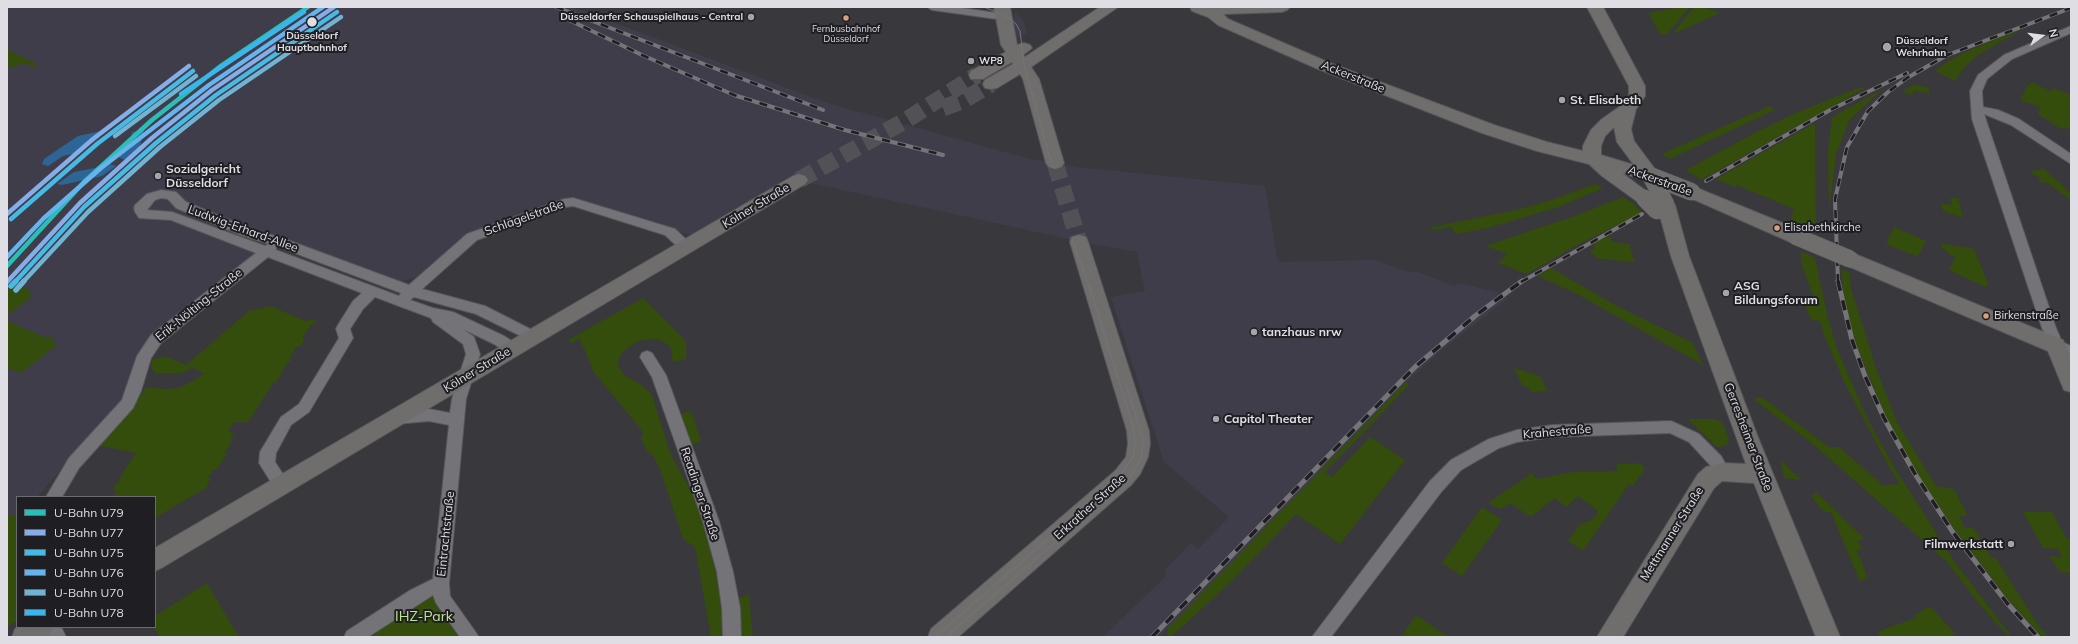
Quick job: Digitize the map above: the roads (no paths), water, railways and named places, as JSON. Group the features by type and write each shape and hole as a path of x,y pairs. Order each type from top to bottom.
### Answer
{"street":[{"path":"932,7 1003,12 1009,46 1031,79 1055,163"},
{"path":"991,84 1018,60 1092,7"},
{"path":"1080,28 1093,17 1110,7"},
{"path":"977,75 1018,60 1080,28 1126,7"},
{"path":"1194,7 1229,9 1282,7"},
{"name":"Ackerstraße","path":"1194,7 1213,14 1223,22 1241,30 1375,87 1519,140 1569,154 1608,140 1651,176 2064,349"},
{"path":"1595,7 1637,86 1637,96 1608,140"},
{"path":"1229,9 1235,22 1241,30"},
{"path":"2071,29 2040,41 2008,57 1982,77 1976,91 1978,119 2022,249 2064,349 2071,384"},
{"path":"1628,109 1608,123 1608,140 1646,200 1664,209 1688,201 1717,203"},
{"path":"1977,109 1994,113 2015,122 2071,160"},
{"name":"Gerresheimer Straße","path":"1608,140 1651,176 1762,474 1812,603 1828,637"},
{"name":"Kölner Straße","path":"156,559 799,180"},
{"name":"Ludwig-Erhard-Allee","path":"513,349 463,322 431,313 172,216 144,215 140,208 151,197 169,194 186,208 262,238 279,242 411,291 480,310 533,337"},
{"name":"Schlägelstraße","path":"401,302 411,291 469,239 564,203 573,202 670,232 686,247"},
{"name":"Erik-Nölting-Straße","path":"55,496 74,463 128,404 134,391 144,356 156,339 279,242"},
{"name":"Erkrather Straße","path":"940,637 1123,478 1132,467 1137,457 1139,444 1138,431 1079,242"},
{"path":"282,485 267,463 268,452 286,421 304,408 346,338 343,329 358,305 373,291"},
{"name":"Ludwig-Erhard-Allee","path":"431,313 469,341 473,354 465,378"},
{"name":"Readinger Straße","path":"647,357 659,375 711,521 725,572 731,608 732,637"},
{"name":"Eintrachtstraße","path":"465,378 459,399 441,583 442,598 470,637"},
{"path":"396,418 429,415 457,421"},
{"name":"Krahestraße","path":"1321,637 1436,486 1456,465 1494,443 1517,436 1553,431 1664,427 1684,432 1703,447 1722,472"},
{"path":"1722,472 1762,474"},
{"name":"Mettmanner Straße","path":"1609,637 1706,481 1714,474 1722,472"},
{"path":"353,637 415,596 441,583"},
{"path":"24,637 39,628"},
{"path":"52,628 57,637"}],"water":[{"path":"144,130 139,150 125,160 117,156 129,149 132,132"},
{"path":"101,131 99,138 77,153 63,156 48,166 42,164 44,159 78,136"},
{"path":"104,162 116,166 102,176 62,185 57,184 74,172 95,168"}],"tunnel":[{"path":"799,180 903,122 977,75"},
{"path":"943,108 962,101 991,84"},
{"path":"1055,163 1079,242"}],"tram line":[{"path":"984,7 1008,17 1016,24 1020,31 1024,64 1051,161"},
{"path":"935,637 1118,478 1133,457 1135,441 1133,426 1091,291 1072,240"},
{"path":"946,637 1127,480 1134,471 1141,458 1143,439 1126,384"}],"railway":[{"path":"556,7 823,110"},
{"path":"1946,55 2071,8"},
{"path":"569,20 642,55 734,95 845,130 943,155"},
{"path":"1838,282 1835,199 1847,147 1868,111 1888,92 1907,78 1946,55"},
{"path":"1706,181 1830,110 1907,73"},
{"path":"1521,282 1642,214"},
{"path":"1152,637 1415,367 1475,316 1522,281"},
{"path":"1838,281 1852,340 1865,376 1884,418 1915,474 1952,531 2007,603 2038,637"}],"metro line":[{"name":"U79","path":"7,266 84,182 152,120 222,65 308,7"},
{"name":"U76","path":"7,257 44,218 101,168 209,85 323,7"},
{"name":"U77","path":"7,282 80,203 152,138 212,90 334,7"},
{"name":"U78","path":"181,94 304,12"},
{"name":"U75","path":"11,286 84,207 156,143 216,95 337,12"},
{"name":"U70","path":"16,290 88,212 160,147 219,100 341,17"},
{"name":"U77","path":"7,214 93,139 189,66"},
{"name":"U75","path":"11,219 97,144 193,71"},
{"name":"U70","path":"115,136 196,76"}],"place":[{"name":"Düsseldorfer Schauspielhaus - Central","path":"751,17"},
{"name":"Fernbusbahnhof Düsseldorf","path":"846,18"},
{"name":"Düsseldorf Hauptbahnhof","path":"312,22"},
{"name":"Düsseldorf Wehrhahn","path":"1887,47"},
{"name":"WP8","path":"971,61"},
{"name":"St. Elisabeth","path":"1562,100"},
{"name":"Sozialgericht Düsseldorf","path":"158,176"},
{"name":"Elisabethkirche","path":"1777,228"},
{"name":"ASG Bildungsforum","path":"1726,293"},
{"name":"Birkenstraße","path":"1986,316"},
{"name":"tanzhaus nrw","path":"1254,332"},
{"name":"Capitol Theater","path":"1216,419"},
{"name":"Filmwerkstatt","path":"2011,544"}],"park label":[{"name":"IHZ-Park","path":"424,617"}]}
